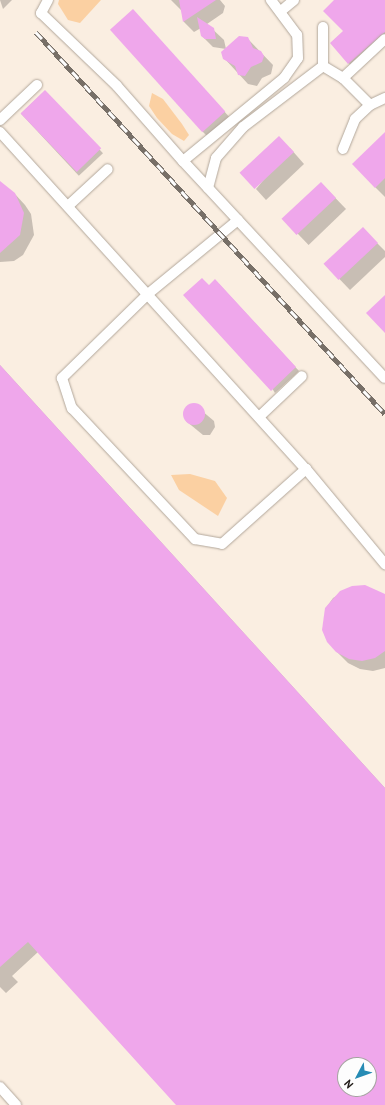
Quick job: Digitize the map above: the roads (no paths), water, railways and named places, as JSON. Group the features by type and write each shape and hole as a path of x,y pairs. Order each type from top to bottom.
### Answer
{"lane":[{"path":"48,0 41,14 117,86 182,161 385,378"},
{"path":"182,161 284,78 298,58 297,35 281,11 271,0"},
{"path":"281,11 294,0"},
{"path":"323,27 323,66"},
{"path":"343,78 385,39"},
{"path":"208,188 216,158 243,127 323,66"},
{"path":"323,66 343,78 370,105"},
{"path":"0,120 37,85"},
{"path":"343,149 355,119 370,105 385,98"},
{"path":"0,132 149,293 306,469 385,564"},
{"path":"68,206 108,169"},
{"path":"238,220 149,293 62,378 72,408 195,539 222,544 306,469"},
{"path":"259,417 302,376"},
{"path":"0,1087 16,1105"}],"railway":[{"path":"36,32 385,414"}]}
